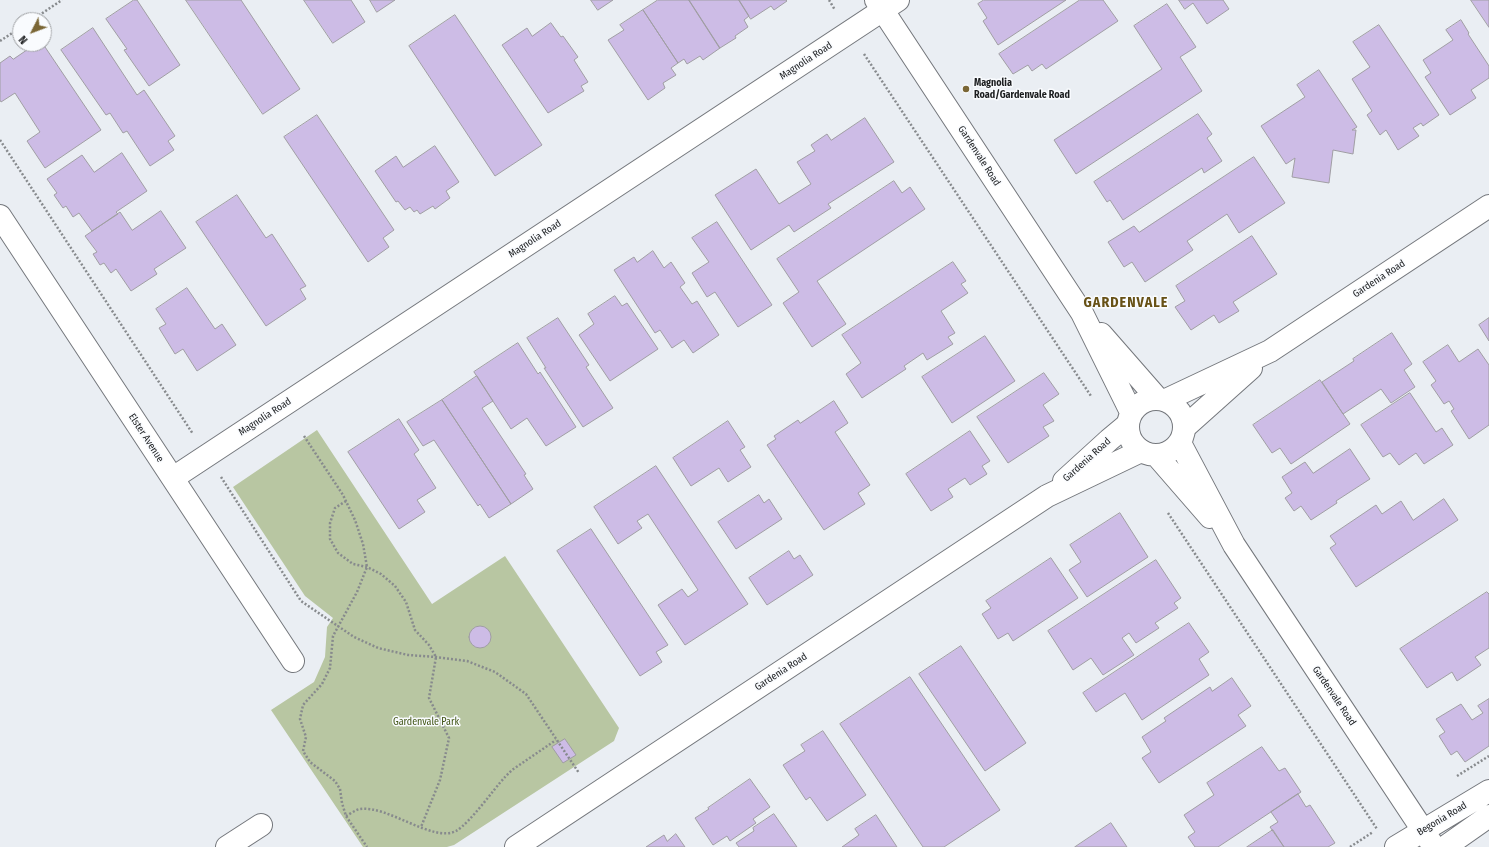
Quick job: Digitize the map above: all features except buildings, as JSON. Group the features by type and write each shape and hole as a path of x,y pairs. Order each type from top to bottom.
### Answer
{"street":[{"name":"Gardenvale Road","path":"886,3 1082,313 1129,419"},
{"name":"Magnolia Road","path":"173,478 886,3"},
{"name":"Gardenia Road","path":"1162,399 1270,351 1489,206"},
{"name":"Elster Avenue","path":"1,218 293,661"},
{"name":"Gardenvale Road","path":"1082,313 1162,399"},
{"name":"Gardenia Road","path":"1183,435 1270,351"},
{"path":"1150,399 1162,399 1174,404 1179,411 1183,418 1183,435 1174,449 1166,454 1149,453 1130,440 1129,419 1143,402 1150,399"},
{"name":"Gardenia Road","path":"516,847 1047,496 1109,440 1129,419"},
{"name":"Gardenvale Road","path":"1183,435 1234,545 1428,839"},
{"name":"Gardenvale Road","path":"1149,453 1234,545"},
{"name":"Gardenia Road","path":"1047,496 1149,453"},
{"name":"Begonia Road","path":"1396,847 1428,839 1489,791"},
{"path":"1445,847 1489,816"},
{"path":"227,847 261,824"}],"path":[{"path":"44,12 62,0"},
{"path":"0,41 12,33"},
{"path":"0,140 195,437"},
{"path":"304,436 346,500 356,520 363,544 367,567 357,592 333,636 330,668 322,684 303,704 300,719 306,737 303,752 310,762 335,781 340,789 342,804 346,816 367,847"},
{"path":"218,472 301,601 337,627 378,648 408,655 466,661 495,672 526,694 580,775"},
{"path":"346,500 335,508 330,522 330,539 338,553 353,564 367,567 381,574 395,586 406,602 415,630 429,645 436,657 429,698 449,738 440,780 421,827"},
{"path":"346,816 359,809 378,810 439,833 455,831 465,824 512,770 556,740"}],"green space":[{"name":"Gardenvale Park","path":"317,430 432,604 505,556 619,728 614,741 454,845 447,847 363,847 271,710 314,682 325,657 327,627 333,618 305,596 233,487"}],"place":[{"name":"Magnolia Road/Gardenvale Road","path":"966,89"}],"district":[{"name":"GARDENVALE","path":"1126,303"}]}
